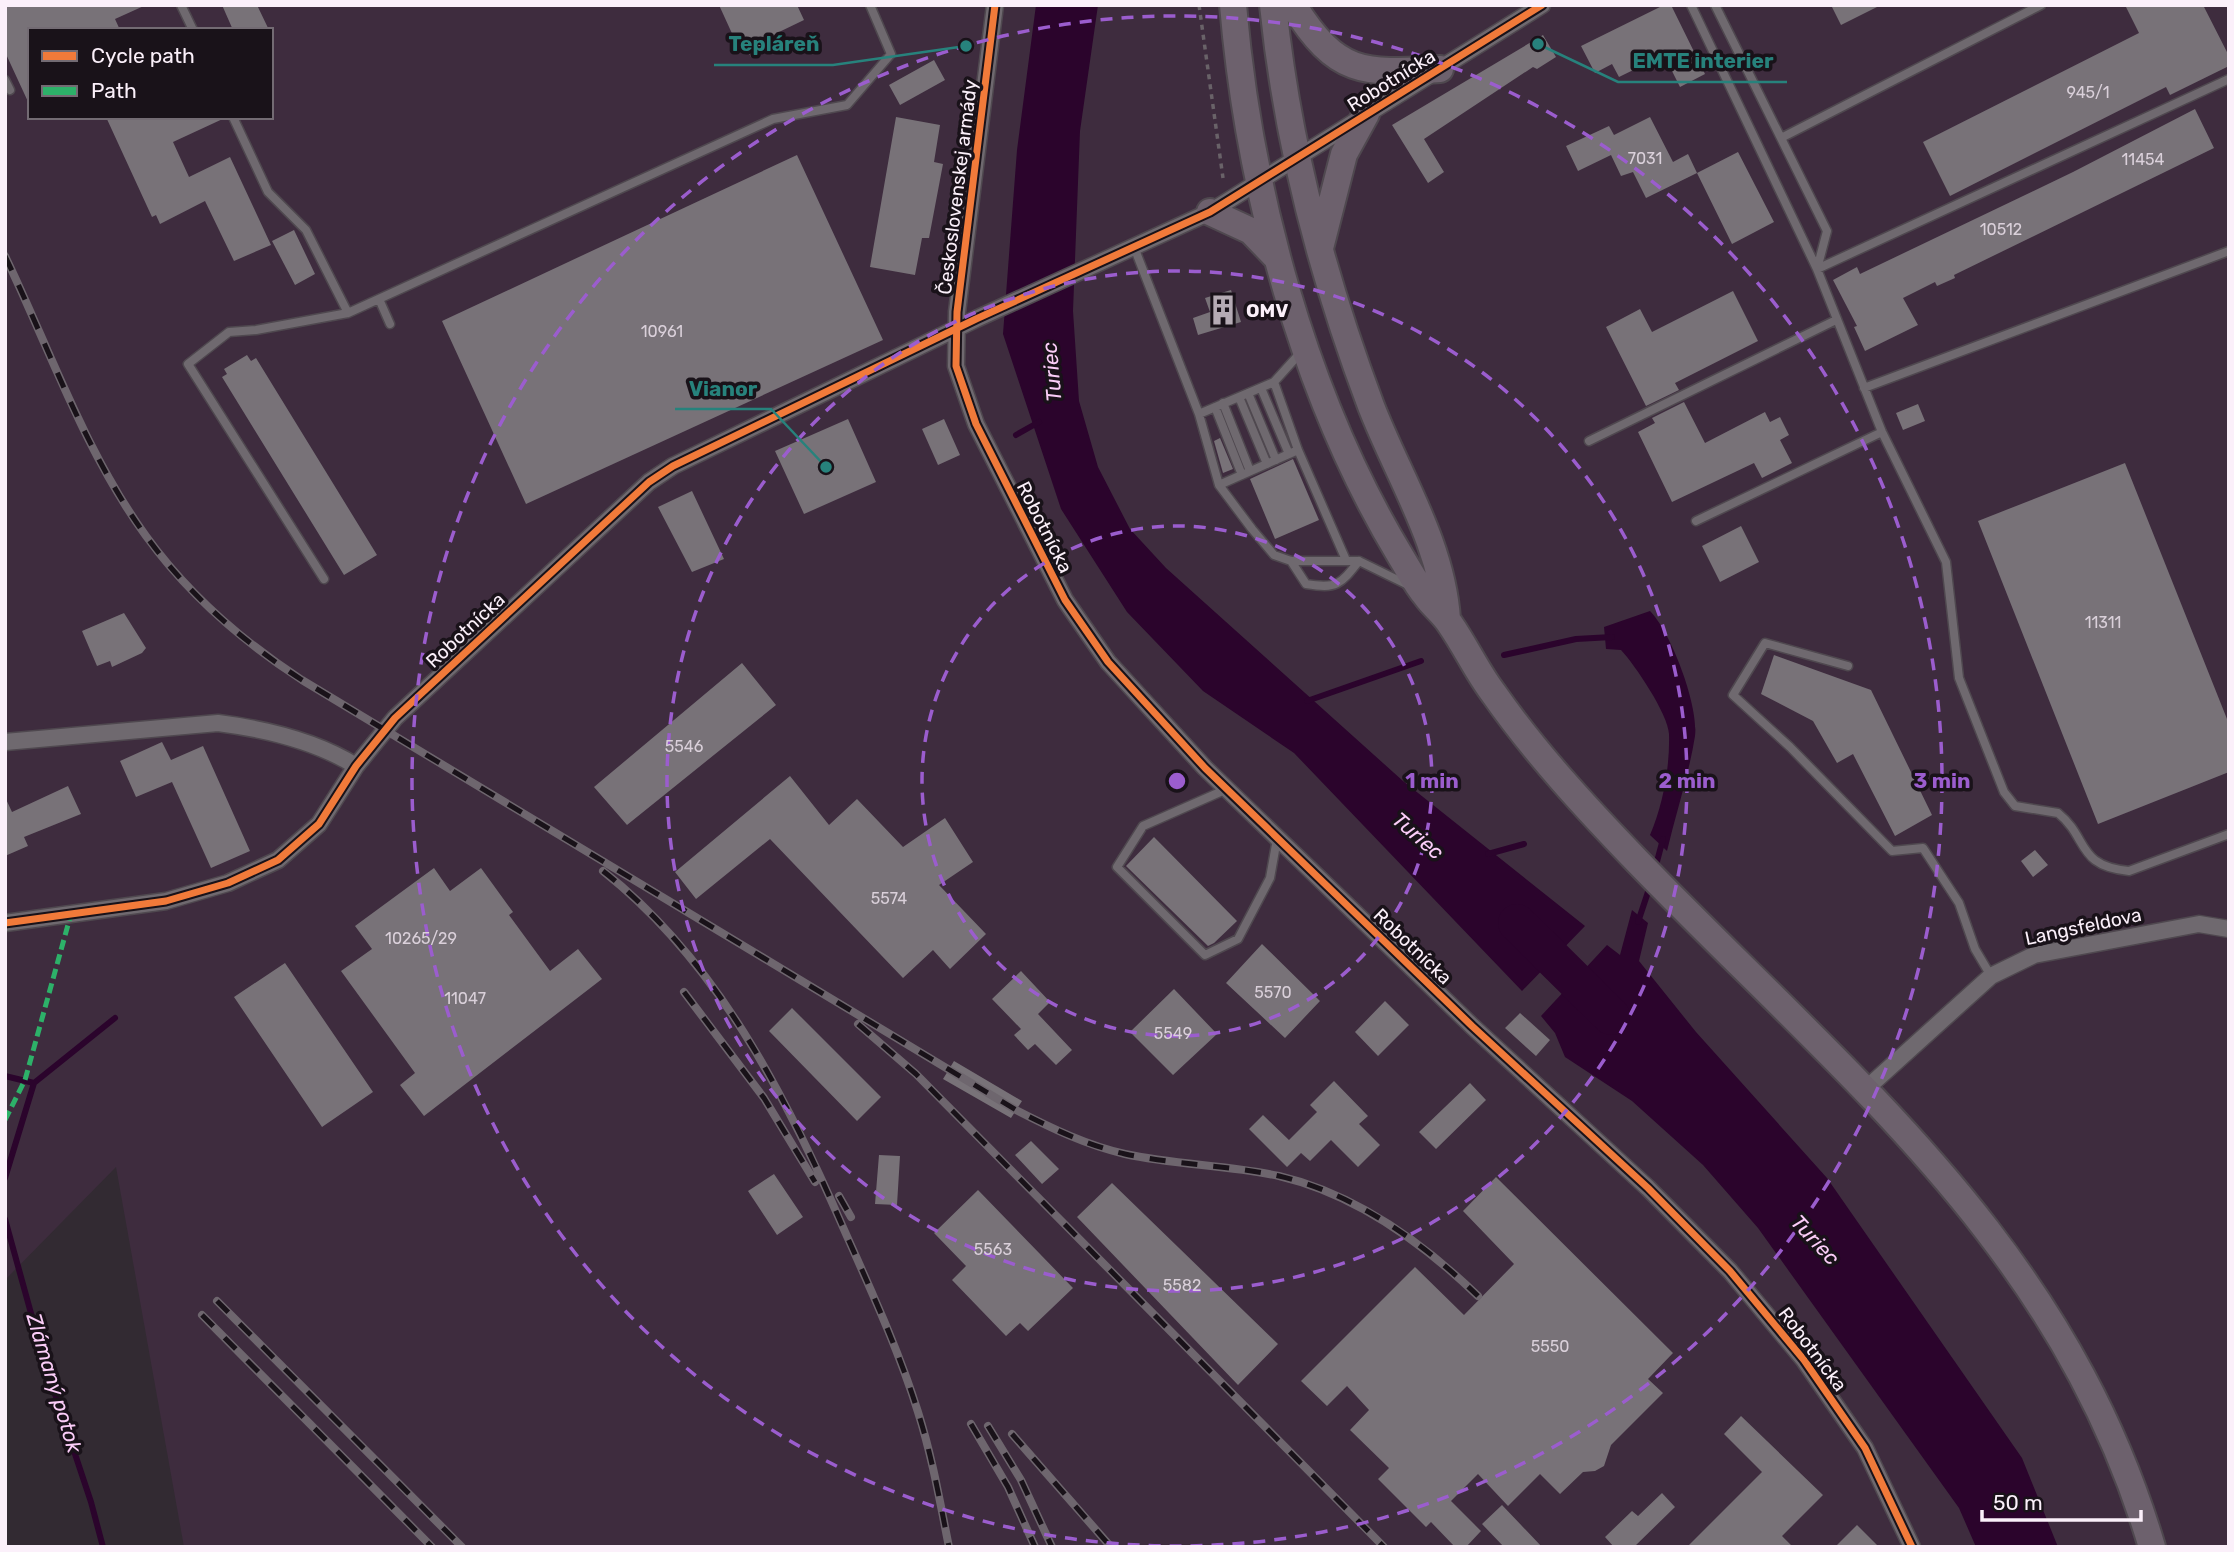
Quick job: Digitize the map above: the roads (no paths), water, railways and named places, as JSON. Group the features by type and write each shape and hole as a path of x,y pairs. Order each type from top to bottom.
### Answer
{"main road":[{"path":"1233,5 1244,97 1261,181 1279,261 1305,348 1345,450 1398,552 1426,596 1447,619 1471,661 1524,734 1662,886 1867,1088 1975,1211 2054,1323 2103,1414 2152,1547"},
{"path":"1273,5 1296,159 1320,249 1372,408 1445,585 1447,619"},
{"path":"1293,5 1314,38 1347,64 1369,71 1440,69"},
{"path":"1320,249 1344,154 1366,114"},
{"path":"1210,212 1251,231 1279,261"}],"street":[{"name":"Československej armády","path":"956,330 995,5"},
{"name":"Robotnícka","path":"5,923 166,901 228,883 278,860 319,824 356,766 395,718 649,482 673,466 976,319 1210,212 1542,5"},
{"name":"Robotnícka","path":"956,330 956,366 976,424 1065,600 1125,682 1227,789 1472,1026 1648,1188 1730,1271 1804,1360 1865,1448 1912,1547"},
{"path":"5,742 218,723 241,726 326,749 356,766"},
{"name":"Langsfeldova","path":"1867,1088 1991,976 2034,955 2199,924 2229,929"}],"lane":[{"path":"181,5 192,28"},
{"path":"324,579 188,364 229,332 256,330 348,313 773,119 847,105 891,54 870,5"},
{"path":"1691,5 1816,269 1881,432 1947,562 1959,678 2008,800 2026,809 2057,813 2082,848 2096,862 2111,869 2129,871 2229,834"},
{"path":"1715,5 1827,231 1816,269"},
{"path":"1781,138 2041,5"},
{"path":"1816,269 2229,79"},
{"path":"5,80 10,90"},
{"path":"234,119 268,192 306,230 348,313"},
{"path":"1134,247 1199,414 1219,485 1274,555 1291,561 1359,561 1393,576 1426,596"},
{"path":"1864,388 2229,251"},
{"path":"379,299 390,324"},
{"path":"1589,441 1836,320"},
{"path":"1199,414 1274,382 1305,348"},
{"path":"1274,382 1298,450 1346,560"},
{"path":"1261,388 1289,454"},
{"path":"1248,393 1276,460"},
{"path":"1239,397 1267,464"},
{"path":"1219,405 1246,473"},
{"path":"1696,521 1881,432"},
{"path":"1219,485 1298,450"},
{"path":"1291,561 1306,584 1327,587 1342,583 1359,561"},
{"path":"1847,666 1765,643 1733,695 1790,747 1892,851 1923,848 1959,903 1975,949 1991,976"},
{"path":"1227,789 1143,826 1117,867 1205,955 1238,939 1270,878 1277,837"}],"water":[{"path":"1036,5 1098,5 1080,131 1073,311 1079,401 1098,467 1130,529 1166,568 1403,781 1585,926 1522,991 1294,753 1203,691 1127,612 1061,509 1003,334 1017,150"},
{"path":"1650,611 1675,652 1688,689 1695,723 1689,765 1667,851 1650,835 1659,811 1667,773 1667,725 1650,690 1627,657 1621,650 1606,649 1604,627"},
{"path":"1632,910 1648,923 1639,961 1696,1032 1827,1178 2022,1458 2058,1547 1976,1547 1959,1508 1758,1228 1703,1165 1632,1101 1565,1057 1555,1033 1541,1016 1607,945 1620,955"}],"waterway":[{"path":"1016,435 1039,422"},
{"path":"1504,655 1576,639 1612,637"},
{"path":"1307,701 1421,661"},
{"path":"1655,869 1663,839"},
{"path":"1488,854 1524,844"},
{"path":"1638,922 1650,886"},
{"name":"Turiec","path":"1517,923 1611,1016"},
{"path":"5,1076 34,1083 115,1018"},
{"name":"Zlámaný potok","path":"5,1178 34,1083"},
{"name":"Zlámaný potok","path":"5,1219 45,1364 91,1502 103,1547"}],"railway":[{"path":"5,256 86,435 124,504 162,557 198,597 237,633 280,665 1016,1110 1096,1146 1125,1154 1279,1176 1335,1195 1386,1222 1411,1239 1478,1296"},
{"path":"603,871 644,907 714,988 744,1033 797,1127 873,1294 910,1388 927,1445 949,1547"},
{"path":"684,992 764,1098 815,1182"},
{"path":"858,1024 916,1074 1384,1547"},
{"path":"839,1196 851,1217"},
{"path":"217,1301 462,1547"},
{"path":"202,1315 432,1547"},
{"path":"971,1424 1008,1487 1035,1547"},
{"path":"988,1426 1021,1480 1052,1547"},
{"path":"1012,1434 1111,1547"}],"place":[{"name":"EMTE interier","path":"1538,44"},
{"name":"Tepláreň","path":"966,46"},
{"name":"OMV","path":"1223,310"},
{"name":"Vianor","path":"826,467"}]}
